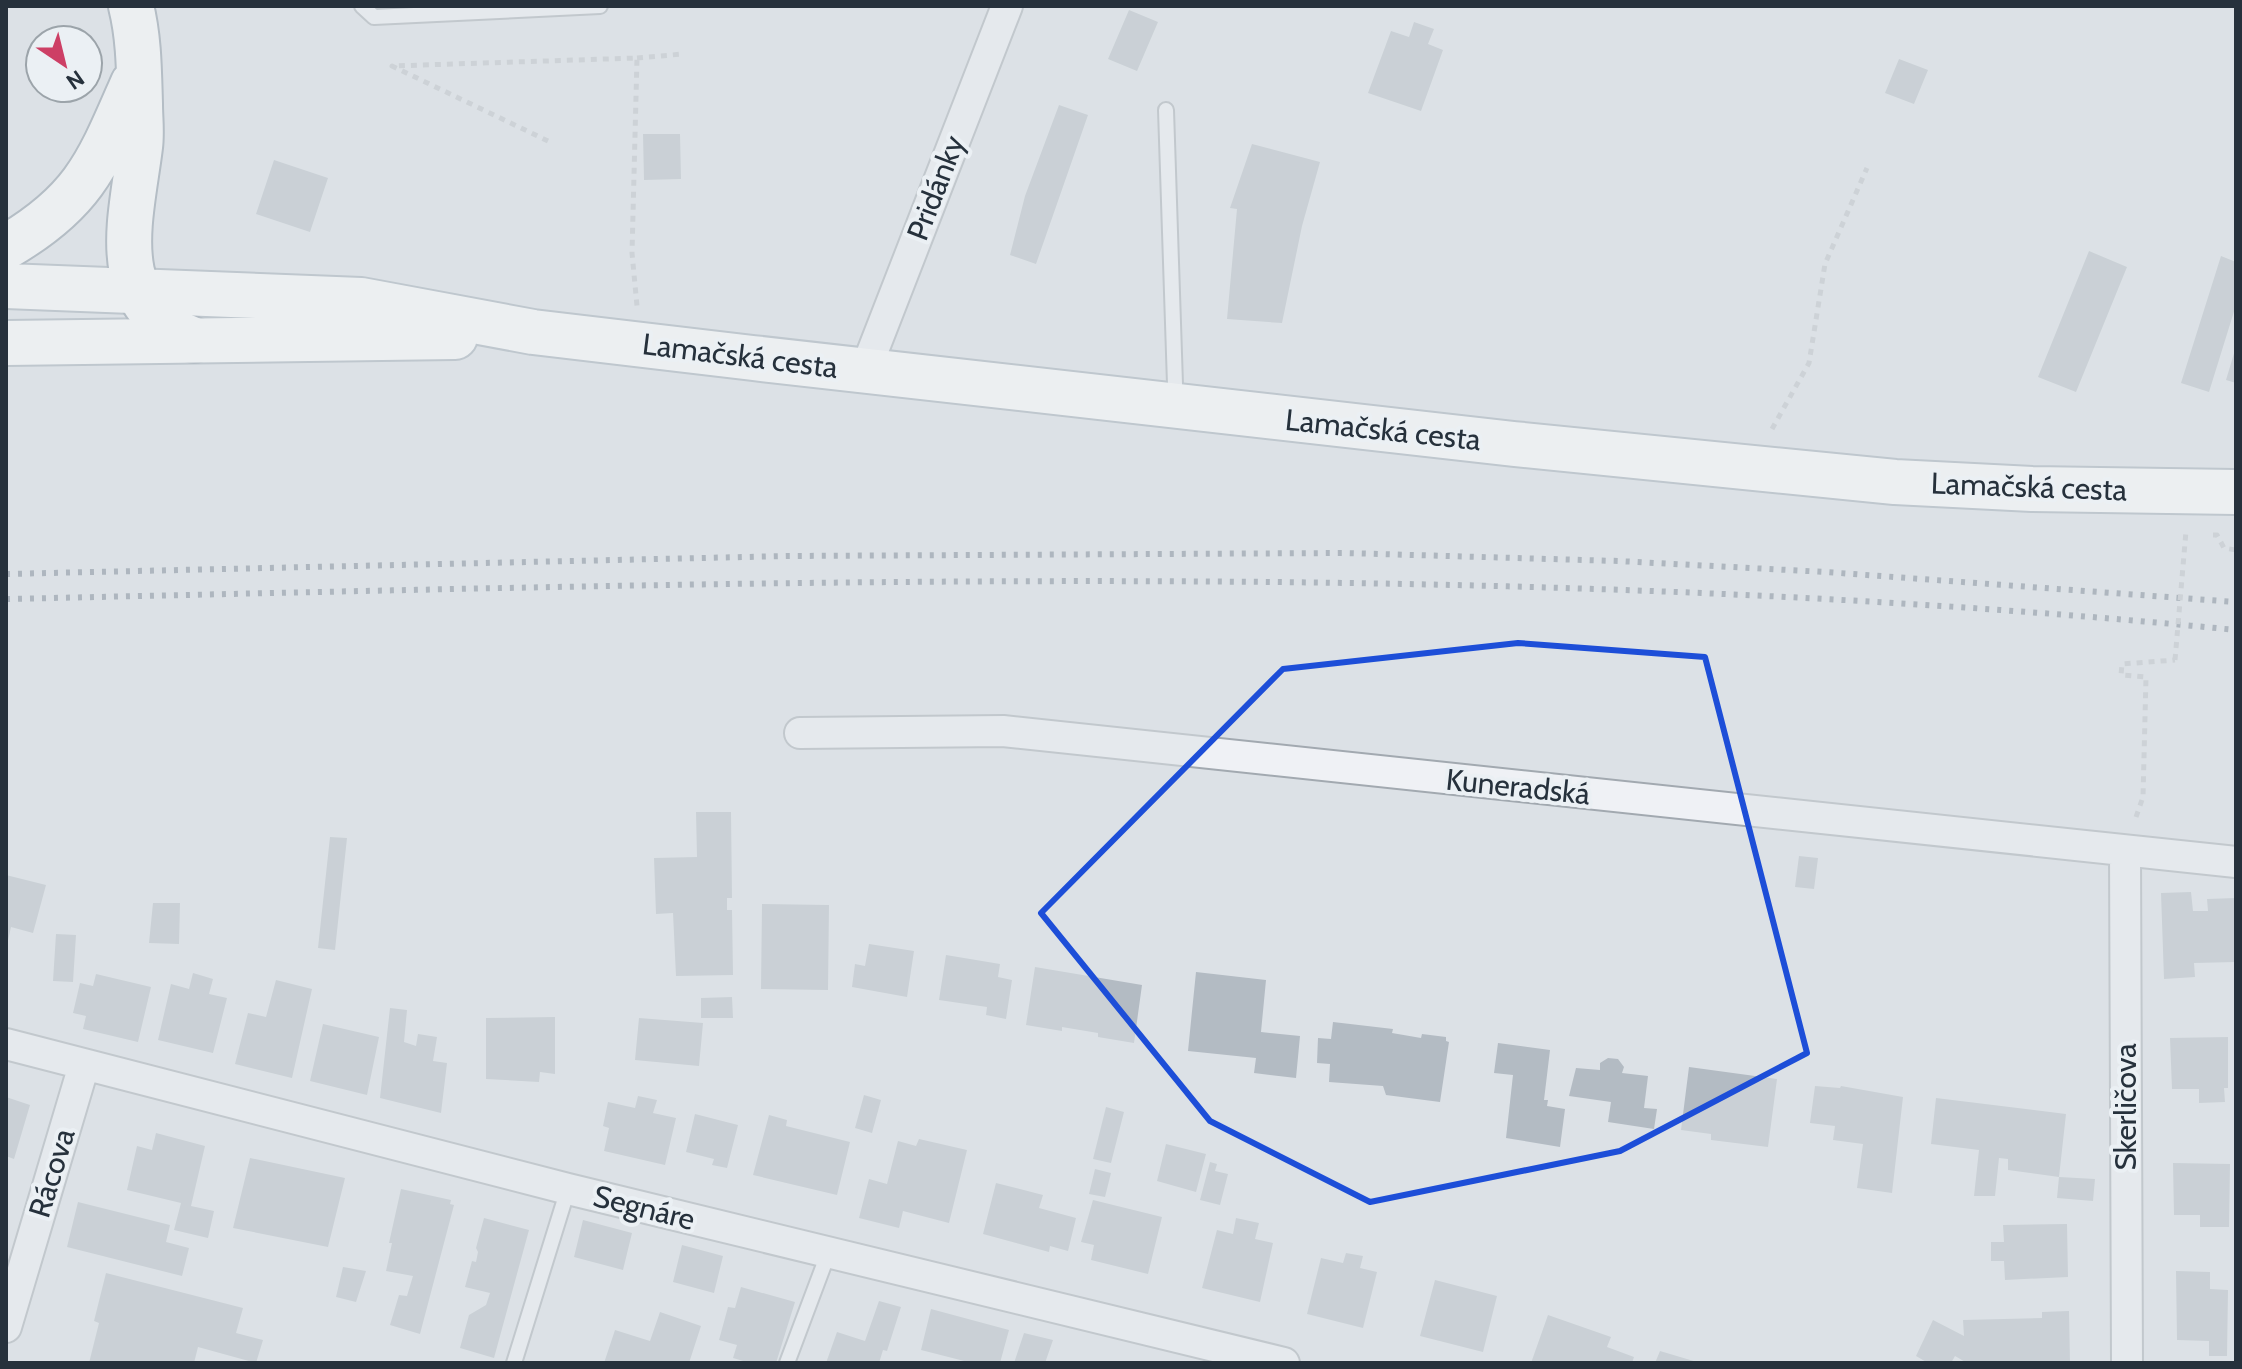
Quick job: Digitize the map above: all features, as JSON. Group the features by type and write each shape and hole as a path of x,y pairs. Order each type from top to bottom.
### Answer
{"main road":[{"path":"131,6 136,23 141,145 128,231 130,257 138,290 161,323 177,334 194,340"},
{"path":"6,247 55,215 82,187 108,139 139,69"},
{"name":"Lamačská cesta","path":"6,286 361,300 533,332 1169,406 1895,482 2032,489 2236,492"},
{"name":"Lamačská cesta","path":"6,343 431,338 533,332"}],"street":[{"name":"Pridánky","path":"865,371 1007,6"},
{"name":"Kuneradská","path":"800,733 1003,731 2236,862"},
{"name":"Skerličova","path":"2125,852 2127,1363"},
{"name":"Segnáre","path":"6,1044 828,1254 1284,1363"},
{"name":"Rácova","path":"6,1327 84,1065"}],"lane":[{"path":"362,6 374,17 600,6"},
{"path":"1166,110 1175,384 1169,406"},
{"path":"514,1363 568,1189"},
{"path":"787,1363 828,1254"}],"path":[{"path":"548,141 392,66 683,54"},
{"path":"637,58 632,253 637,308"},
{"path":"1769,433 1809,363 1825,264 1867,168"},
{"path":"2125,852 2143,797 2146,677 2121,675 2122,664 2175,660 2186,531"},
{"path":"2207,534 2217,535 2224,548 2236,550"}],"highlighted area":[{"path":"1518,643 1705,657 1807,1053 1620,1151 1370,1202 1210,1121 1041,913 1283,669"}],"building":[{"path":"1129,10 1158,22 1137,71 1108,59"},
{"path":"1414,22 1434,29 1428,44 1443,50 1421,111 1368,93 1391,31 1409,37"},
{"path":"1899,59 1928,70 1914,104 1885,93"},
{"path":"1059,105 1088,115 1036,264 1010,255 1025,196"},
{"path":"643,134 680,134 681,179 644,180"},
{"path":"1252,144 1320,162 1302,226 1282,323 1227,319 1237,209 1230,208"},
{"path":"274,160 328,178 310,232 256,214"},
{"path":"2089,251 2127,267 2076,392 2038,377"},
{"path":"2221,256 2236,262 2236,305 2209,392 2181,383"},
{"path":"2236,351 2236,383 2226,380"},
{"path":"696,812 731,812 732,898 727,898 727,910 732,910 733,975 676,976 673,913 656,914 654,858 697,857"},
{"path":"330,837 347,838 335,950 318,948"},
{"path":"1799,856 1818,858 1814,889 1795,887"},
{"path":"6,875 46,885 33,933 11,927 7,945"},
{"path":"2191,892 2193,911 2208,911 2207,899 2236,898 2236,962 2194,963 2195,977 2164,979 2161,893"},
{"path":"153,903 180,903 179,944 149,943"},
{"path":"762,904 829,905 828,990 761,989"},
{"path":"56,934 76,935 73,982 53,981"},
{"path":"869,944 914,951 907,997 852,987 855,964 865,966"},
{"path":"946,955 1000,964 998,977 1012,980 1006,1019 986,1015 987,1007 939,1000"},
{"path":"1035,967 1142,985 1134,1043 1062,1027 1062,1031 1026,1025"},
{"path":"1196,972 1266,980 1261,1032 1300,1036 1296,1078 1254,1073 1256,1058 1188,1051"},
{"path":"193,973 213,979 209,994 227,998 213,1053 158,1040 171,984 189,989"},
{"path":"96,974 151,987 138,1042 83,1029 86,1016 73,1013 80,983 93,986"},
{"path":"276,980 312,989 292,1078 235,1064 248,1013 266,1017"},
{"path":"732,997 733,1018 701,1018 701,998"},
{"path":"390,1008 407,1010 404,1042 416,1046 418,1034 437,1037 433,1061 447,1063 441,1113 380,1098"},
{"path":"555,1017 555,1074 540,1072 539,1082 486,1079 486,1018"},
{"path":"639,1018 703,1023 699,1066 635,1060"},
{"path":"1333,1022 1393,1029 1392,1033 1421,1038 1422,1034 1446,1037 1449,1042 1440,1102 1386,1095 1383,1086 1329,1082 1330,1064 1317,1063 1318,1038 1331,1039"},
{"path":"323,1024 379,1037 367,1095 310,1081"},
{"path":"2228,1037 2225,1102 2199,1103 2199,1089 2172,1089 2170,1038"},
{"path":"1498,1043 1550,1050 1544,1100 1548,1100 1547,1106 1565,1109 1560,1147 1506,1138 1513,1075 1494,1073"},
{"path":"1608,1058 1618,1059 1624,1067 1622,1073 1648,1076 1644,1108 1657,1109 1654,1129 1608,1122 1611,1102 1569,1096 1576,1068 1600,1070 1600,1063"},
{"path":"1689,1067 1777,1079 1768,1147 1711,1140 1711,1134 1681,1130"},
{"path":"1815,1086 1841,1086 1903,1097 1892,1193 1857,1188 1863,1144 1833,1140 1835,1126 1810,1123"},
{"path":"864,1095 881,1100 872,1133 855,1128"},
{"path":"638,1096 657,1100 653,1113 676,1118 665,1165 604,1151 609,1128 603,1126 608,1102 635,1108"},
{"path":"6,1097 30,1105 14,1159 6,1156"},
{"path":"1936,1098 2066,1114 2059,1177 2008,1170 2008,1159 1999,1158 1995,1196 1974,1196 1979,1150 1931,1144"},
{"path":"1106,1107 1124,1112 1111,1163 1093,1159"},
{"path":"695,1114 738,1125 727,1168 712,1165 714,1159 686,1152"},
{"path":"769,1115 787,1120 786,1126 850,1142 837,1195 753,1175"},
{"path":"156,1133 205,1146 191,1206 214,1211 208,1238 174,1230 181,1203 127,1190 137,1146 152,1150"},
{"path":"919,1139 967,1150 949,1223 903,1211 899,1228 859,1218 869,1179 887,1184 898,1141 916,1146"},
{"path":"1166,1144 1206,1154 1196,1192 1157,1181"},
{"path":"250,1158 345,1178 328,1247 233,1228"},
{"path":"1210,1162 1217,1164 1215,1171 1228,1174 1220,1205 1200,1200"},
{"path":"2173,1163 2230,1164 2229,1227 2200,1227 2200,1215 2174,1215"},
{"path":"1095,1169 1111,1173 1105,1197 1089,1194"},
{"path":"2059,1177 2095,1179 2093,1201 2057,1198"},
{"path":"996,1183 1043,1195 1039,1208 1076,1218 1068,1251 1050,1246 1049,1252 983,1234"},
{"path":"401,1189 451,1200 450,1204 454,1205 420,1334 390,1325 399,1295 407,1296 413,1276 386,1271"},
{"path":"1093,1200 1162,1217 1148,1274 1091,1260 1094,1245 1081,1242"},
{"path":"78,1202 170,1225 166,1242 189,1248 182,1276 67,1247"},
{"path":"484,1218 529,1230 494,1358 460,1348 469,1315 486,1305 490,1293 465,1287 472,1261 476,1262 476,1248"},
{"path":"1236,1218 1259,1223 1255,1239 1273,1243 1260,1302 1202,1288 1217,1230 1233,1234"},
{"path":"583,1220 632,1233 623,1270 574,1257"},
{"path":"2067,1224 2068,1277 2005,1280 2004,1261 1991,1261 1991,1242 2004,1242 2003,1225"},
{"path":"682,1245 723,1256 714,1293 673,1282"},
{"path":"1346,1253 1363,1256 1360,1268 1377,1272 1363,1328 1307,1314 1321,1258 1343,1263"},
{"path":"343,1267 366,1271 356,1302 336,1297"},
{"path":"2176,1271 2210,1272 2210,1289 2228,1290 2227,1356 2209,1356 2209,1341 2177,1340"},
{"path":"106,1273 243,1308 236,1333 263,1340 256,1363 198,1347 194,1363 89,1363 99,1323 94,1321"},
{"path":"1435,1280 1497,1296 1483,1352 1420,1336"},
{"path":"741,1287 795,1302 776,1363 750,1363 733,1358 737,1345 719,1340 728,1307 735,1308"},
{"path":"879,1301 901,1307 887,1351 883,1350 879,1363 826,1363 837,1332 865,1341"},
{"path":"931,1309 1009,1330 1000,1363 972,1363 921,1350"},
{"path":"2069,1311 2070,1363 1967,1363 1955,1356 1951,1363 1928,1363 1916,1356 1933,1320 1964,1336 1963,1320 2042,1318 2042,1312"},
{"path":"660,1312 701,1326 689,1363 604,1363 615,1330 650,1341"},
{"path":"1548,1315 1611,1337 1607,1347 1634,1357 1632,1363 1531,1363"},
{"path":"1024,1333 1053,1340 1045,1363 1014,1363"},
{"path":"1660,1351 1697,1362 1697,1363 1655,1363"}],"railway":[{"path":"6,574 788,556 1345,553 1618,561 1826,572 2236,602"},
{"path":"6,599 843,583 1122,581 1401,584 1679,592 1958,607 2236,630"}]}
